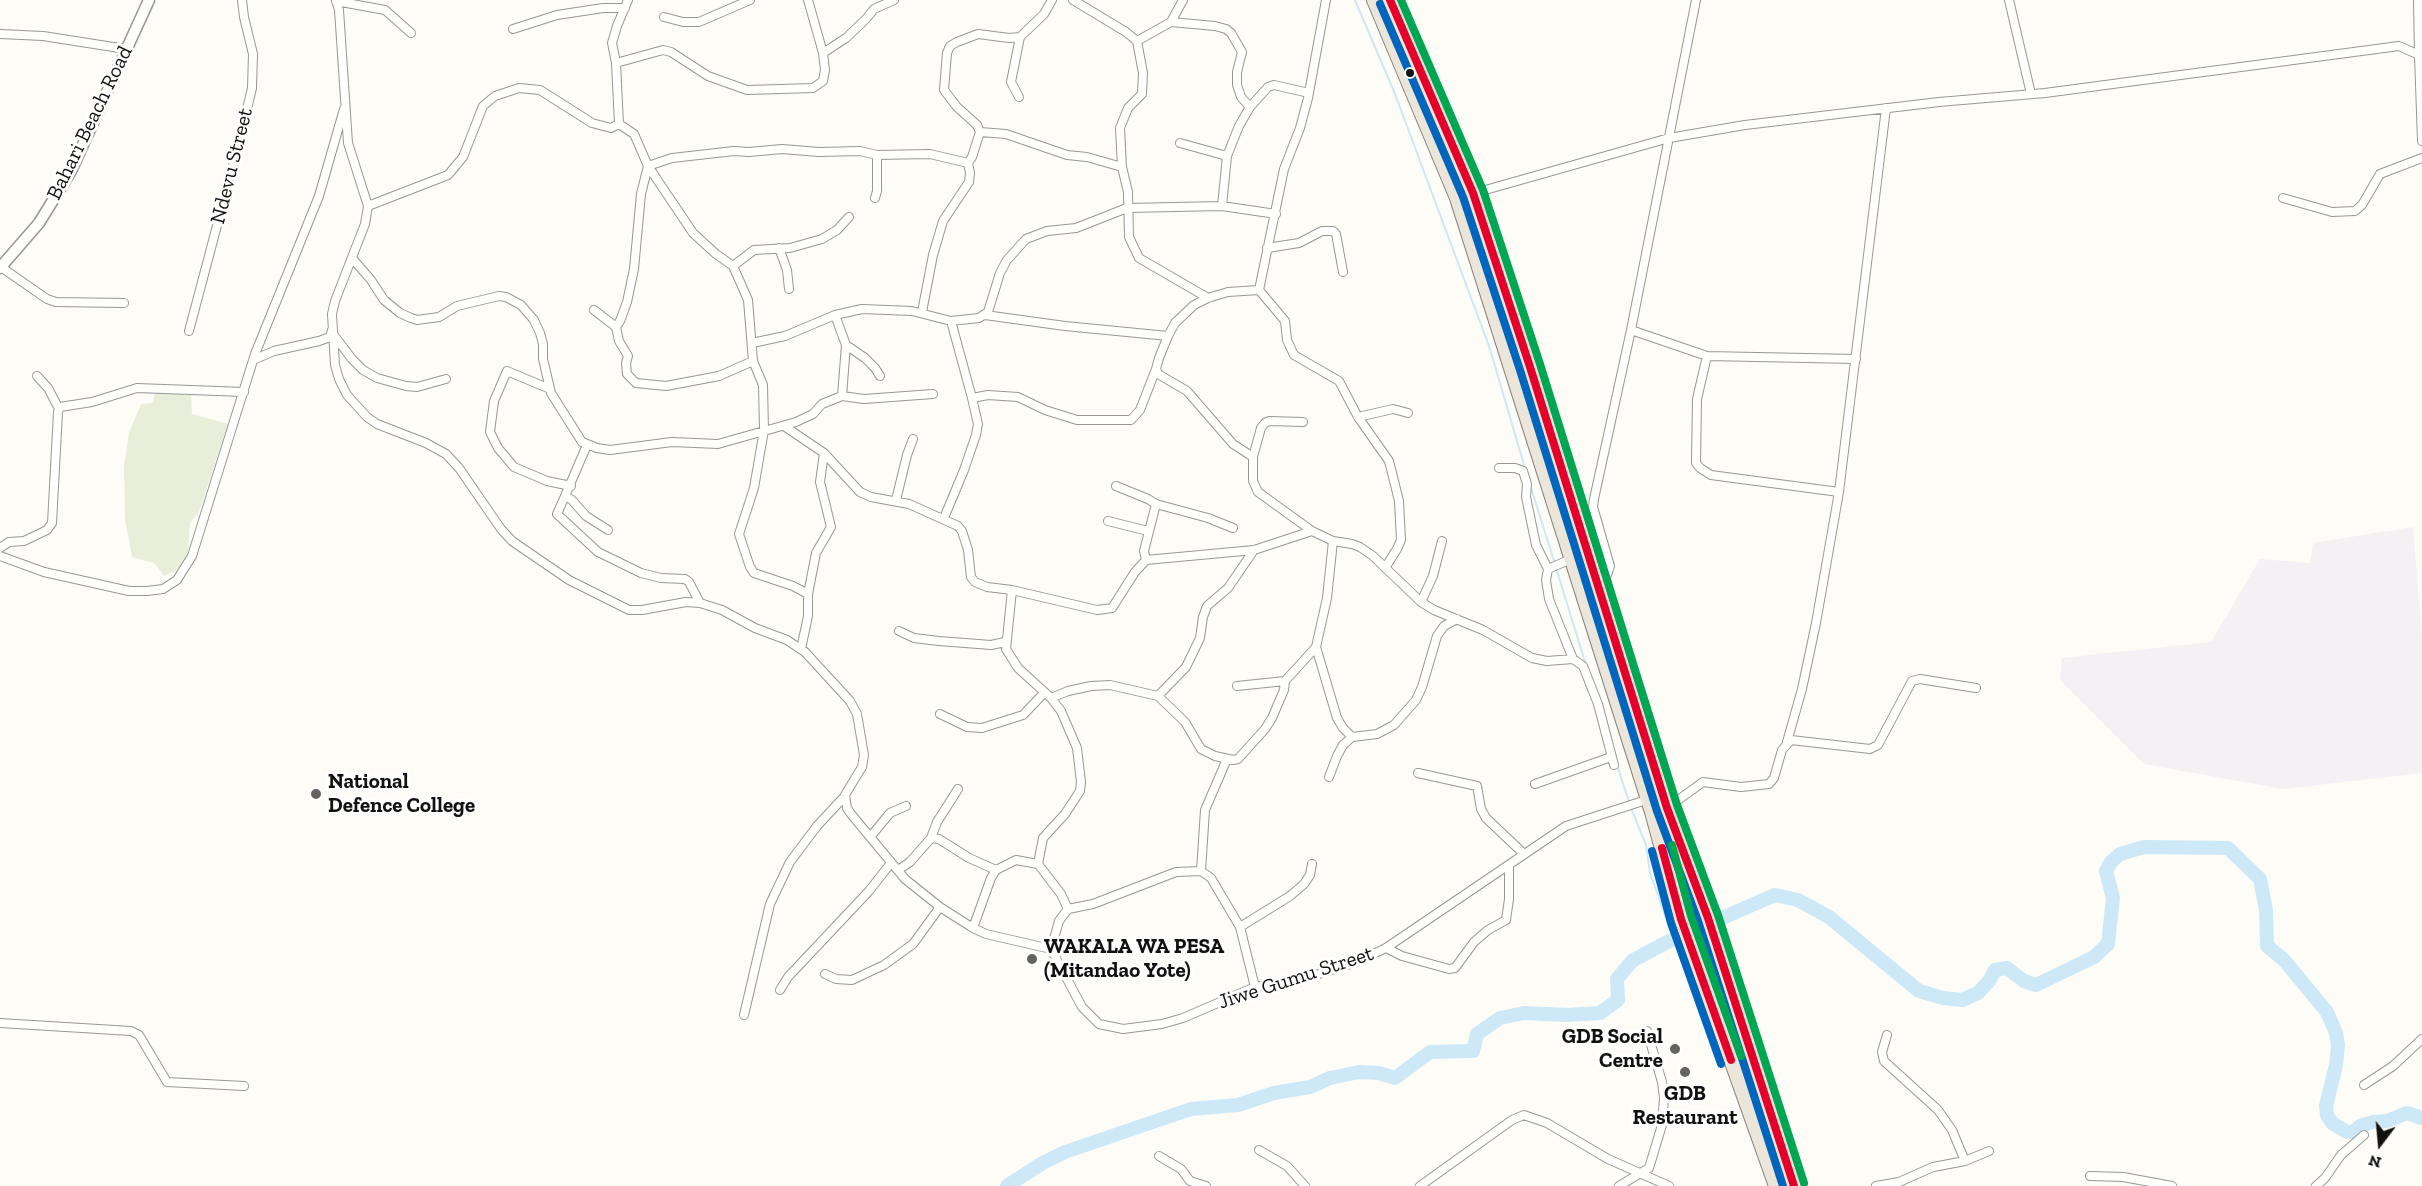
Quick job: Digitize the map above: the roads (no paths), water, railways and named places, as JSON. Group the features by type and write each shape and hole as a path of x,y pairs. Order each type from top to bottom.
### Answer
{"highway":[{"path":"1374,0 1457,198 1513,370 1646,800 1652,812 1681,919 1776,1186"},
{"path":"1390,0 1473,193 1530,367 1667,808 1706,912 1794,1186"}],"street":[{"name":"Bahari Beach Road","path":"0,268 39,223 71,171 149,0"},
{"name":"Ndevu Street","path":"189,331 252,88 253,54 242,0"},
{"path":"411,33 385,10 366,4 336,0 348,143 368,206 365,224 334,301 332,332 339,379 357,406 377,424 426,443 446,454 459,468 501,530 512,541 569,580 629,610 642,610 686,602 700,603 722,610 755,628 788,640 801,649 850,701 857,714 864,755 862,766 845,795 817,826 790,862 770,904 744,1015"},
{"path":"664,17 683,22 699,22 750,0"},
{"path":"616,63 663,50 671,52 708,76 747,90 813,88 823,81 823,53 808,0"},
{"path":"823,53 846,39 874,9 894,0"},
{"path":"1019,97 1011,82 1020,37 1044,14 1052,0"},
{"path":"1073,0 1137,41 1143,73 1142,94 1128,108 1120,128 1122,167 1128,192 1129,237 1139,258 1208,298"},
{"path":"1137,41 1171,22 1183,0"},
{"path":"1259,290 1284,169 1300,128 1309,93 1326,0"},
{"path":"1595,580 1607,575 1610,569 1593,507 1594,499 1631,330 1696,0"},
{"path":"2009,0 2031,94"},
{"path":"2418,0 2422,141"},
{"path":"513,29 557,15 626,4"},
{"path":"619,124 616,63 612,43 616,26 626,4"},
{"path":"1171,22 1215,26 1231,33 1242,52 1237,72 1237,86 1241,97 1250,107"},
{"path":"0,34 43,36 126,49"},
{"path":"922,312 933,255 941,230 944,221 969,182 968,163 980,132 977,125 948,97 944,90 947,53 957,42 978,34 1020,37"},
{"path":"1457,198 1669,138 1744,126 1886,108 2031,94 2399,46 2420,54"},
{"path":"1222,206 1227,156 1250,107 1268,87 1274,85 1309,93"},
{"path":"368,206 448,175 463,157 483,106 495,96 519,88 540,90 592,123 611,128 619,124"},
{"path":"0,556 44,572 129,591 163,589 177,580 192,556 253,360 319,196 345,103"},
{"path":"1667,808 1683,799 1703,782 1741,787 1769,784 1774,778 1782,750 1787,742 1812,645 1839,492 1886,108"},
{"path":"619,124 634,134 648,166 693,233 733,266 748,300 753,361 763,385 764,430 754,488 740,528 740,540 754,573 793,586 808,594"},
{"path":"980,132 1006,134 1067,155 1087,157 1122,167"},
{"path":"1180,143 1227,156"},
{"path":"648,166 672,158 734,151 749,153 782,149 819,152 860,151 877,155 930,153 968,163"},
{"path":"875,198 877,155"},
{"path":"2283,198 2332,212 2355,211 2362,206 2380,174 2422,158"},
{"path":"616,327 627,302 634,269 641,194 648,166"},
{"path":"985,315 991,305 1006,260 1026,238 1047,231 1076,228 1127,208 1222,206 1276,214"},
{"path":"733,266 754,250 807,244 822,239 837,230 849,217"},
{"path":"1267,249 1299,243 1323,231 1333,231 1336,234 1337,250 1343,272"},
{"path":"779,248 787,270 789,289"},
{"path":"352,258 384,300 400,313 417,320 439,317 457,306 499,296 506,297 520,305 534,320 540,333 550,389 582,442 587,445 610,450 672,442 718,444 784,426 813,414 822,404 842,396 864,399 933,394"},
{"path":"0,268 47,299 56,302 124,303"},
{"path":"972,398 1006,395 1018,397 1045,410 1077,420 1131,420 1140,410 1167,336 1183,315 1208,298 1239,290 1259,290"},
{"path":"1259,290 1285,321 1287,340 1294,354 1340,381 1358,417 1389,461 1399,501 1401,540 1398,549 1385,568"},
{"path":"752,343 785,336 835,315 862,309 922,312 951,321 971,320 985,315 1167,336"},
{"path":"594,310 616,327 619,341 628,356 627,374 636,382 666,386 719,376 753,361"},
{"path":"835,315 846,345 842,396"},
{"path":"944,518 964,470 978,424 951,321"},
{"path":"1631,330 1707,356 1856,360"},
{"path":"253,360 281,348 319,341 330,337 332,332"},
{"path":"332,332 352,359 363,370 377,378 417,387 446,379"},
{"path":"846,345 875,368 880,376"},
{"path":"1707,356 1697,399 1696,463 1700,468 1711,475 1839,492"},
{"path":"1156,369 1163,377 1187,391 1233,444 1253,457"},
{"path":"550,389 507,371 494,401 490,432 498,447 514,467 547,481 570,486"},
{"path":"0,548 9,542 24,541 47,530 52,523 58,409 48,388 37,376"},
{"path":"58,409 63,406 92,402 137,388 244,392"},
{"path":"1358,417 1393,409 1408,413"},
{"path":"1303,422 1269,421 1261,428 1253,457 1254,481 1258,492 1312,531 1333,541 1360,547 1421,602 1501,639 1532,658 1546,661 1573,659"},
{"path":"784,426 824,453 861,492 871,497 896,500 944,518 962,531 968,550 971,577 975,582 987,587 1012,590 1105,610 1112,608 1135,572 1146,560 1254,549 1312,531"},
{"path":"896,500 907,455 914,439"},
{"path":"587,445 556,513 598,552 641,573 661,578 685,579 689,582 700,603"},
{"path":"801,649 808,616 808,594 816,553 831,527 820,482 824,453"},
{"path":"1499,468 1523,471 1536,544 1548,569 1546,580 1549,599 1573,659 1583,666 1598,704 1612,761 1535,784"},
{"path":"1116,486 1148,498 1156,504 1208,518 1233,528"},
{"path":"565,496 577,504 586,516 608,530"},
{"path":"1146,560 1144,551 1156,504"},
{"path":"1108,521 1148,531"},
{"path":"1333,541 1327,598 1316,647 1337,718 1352,737"},
{"path":"1421,602 1433,576 1442,541"},
{"path":"1158,696 1186,667 1200,638 1203,617 1208,606 1228,588 1254,549"},
{"path":"1548,569 1571,559"},
{"path":"1012,590 1006,649 1017,668 1048,695 1061,711 1077,748 1081,782 1076,800 1043,838 1038,864"},
{"path":"1329,777 1340,751 1352,737 1377,734 1394,725 1416,700 1437,636 1444,626 1456,619"},
{"path":"899,631 914,638 931,640 991,645 1005,642"},
{"path":"940,714 967,727 982,728 1023,715 1048,695 1091,686 1110,685 1158,696 1185,722 1201,749 1227,759 1238,759 1265,729 1280,699 1285,681 1316,647"},
{"path":"1787,742 1795,739 1870,749 1878,745 1912,681 1920,679 1976,688"},
{"path":"1237,686 1285,681"},
{"path":"1201,871 1205,810 1227,759"},
{"path":"1418,773 1477,786 1481,809 1486,818 1524,854"},
{"path":"898,870 910,862 931,838 937,822 958,789"},
{"path":"845,795 847,808 913,887 940,907 986,934 1051,949 1059,921 1068,909 1093,904 1176,872 1201,871 1211,878 1240,927 1254,987"},
{"name":"Jiwe Gumu Street","path":"1051,949 1082,1007 1099,1024 1123,1029 1162,1024 1183,1018 1254,987 1303,979 1354,963 1386,948 1509,867 1566,826 1646,800"},
{"path":"871,836 890,813 906,806"},
{"path":"931,838 939,839 963,855 996,870"},
{"path":"973,928 996,870 1016,860 1038,864 1062,894 1068,909"},
{"path":"780,990 788,978 891,863"},
{"path":"1240,927 1290,896 1304,884 1310,875 1312,864"},
{"path":"1386,948 1412,959 1455,969 1474,942 1488,930 1506,921 1509,867"},
{"path":"825,974 836,979 852,981 884,965 913,944 940,907"},
{"path":"0,1023 131,1031 139,1035 167,1082 243,1086"},
{"path":"1619,1186 1649,1168 1662,1125 1664,1098 1662,1082 1647,1031"},
{"path":"1887,1035 1882,1052 1884,1061 1938,1110 1952,1130 1965,1161"},
{"path":"2364,1085 2393,1066 2422,1039"},
{"path":"1420,1186 1512,1120 1524,1115 1547,1123 1608,1159 1642,1172 1669,1186"},
{"path":"2316,1186 2325,1178 2341,1155 2364,1135"},
{"path":"1259,1150 1287,1166 1305,1186"},
{"path":"1876,1186 1899,1182 1933,1167 1965,1161 1989,1151"},
{"path":"1160,1156 1181,1169 1190,1181 1206,1186"},
{"path":"2090,1176 2123,1177 2172,1186"}],"waterway":[{"path":"1355,0 1395,94 1489,346 1525,468"},
{"path":"1531,488 1554,561"},
{"path":"1556,568 1586,665"},
{"path":"1651,737 1672,799"},
{"path":"1617,765 1629,802"},
{"path":"1631,808 1646,845 1650,873 1673,938 1686,964 1705,1021 1712,1028"},
{"path":"1676,811 1744,992 1764,1071"},
{"path":"1007,1186 1065,1152 1191,1109 1238,1105 1274,1093 1310,1087 1330,1078 1359,1072 1379,1073 1395,1078 1430,1052 1473,1051 1477,1034 1500,1018 1524,1013 1567,1015 1600,1013 1618,1000 1617,979 1632,961 1667,942 1775,895 1798,900 1829,917 1919,991 1943,998 1962,1000 1978,993 1995,970 2007,968 2024,981 2036,985 2094,957 2108,944 2113,898 2106,871 2111,862 2120,854 2144,847 2228,848 2260,879 2266,910 2267,946 2284,960 2327,1012 2336,1033 2338,1045 2336,1065 2326,1106 2327,1115 2332,1123 2347,1132 2353,1132 2360,1126 2387,1121 2407,1113 2422,1118"}],"place":[{"name":"National Defence College","path":"316,794"},
{"name":"WAKALA WA PESA (Mitandao Yote)","path":"1032,959"},
{"name":"GDB Social Centre","path":"1675,1049"},
{"name":"GDB Restaurant","path":"1685,1072"}]}
